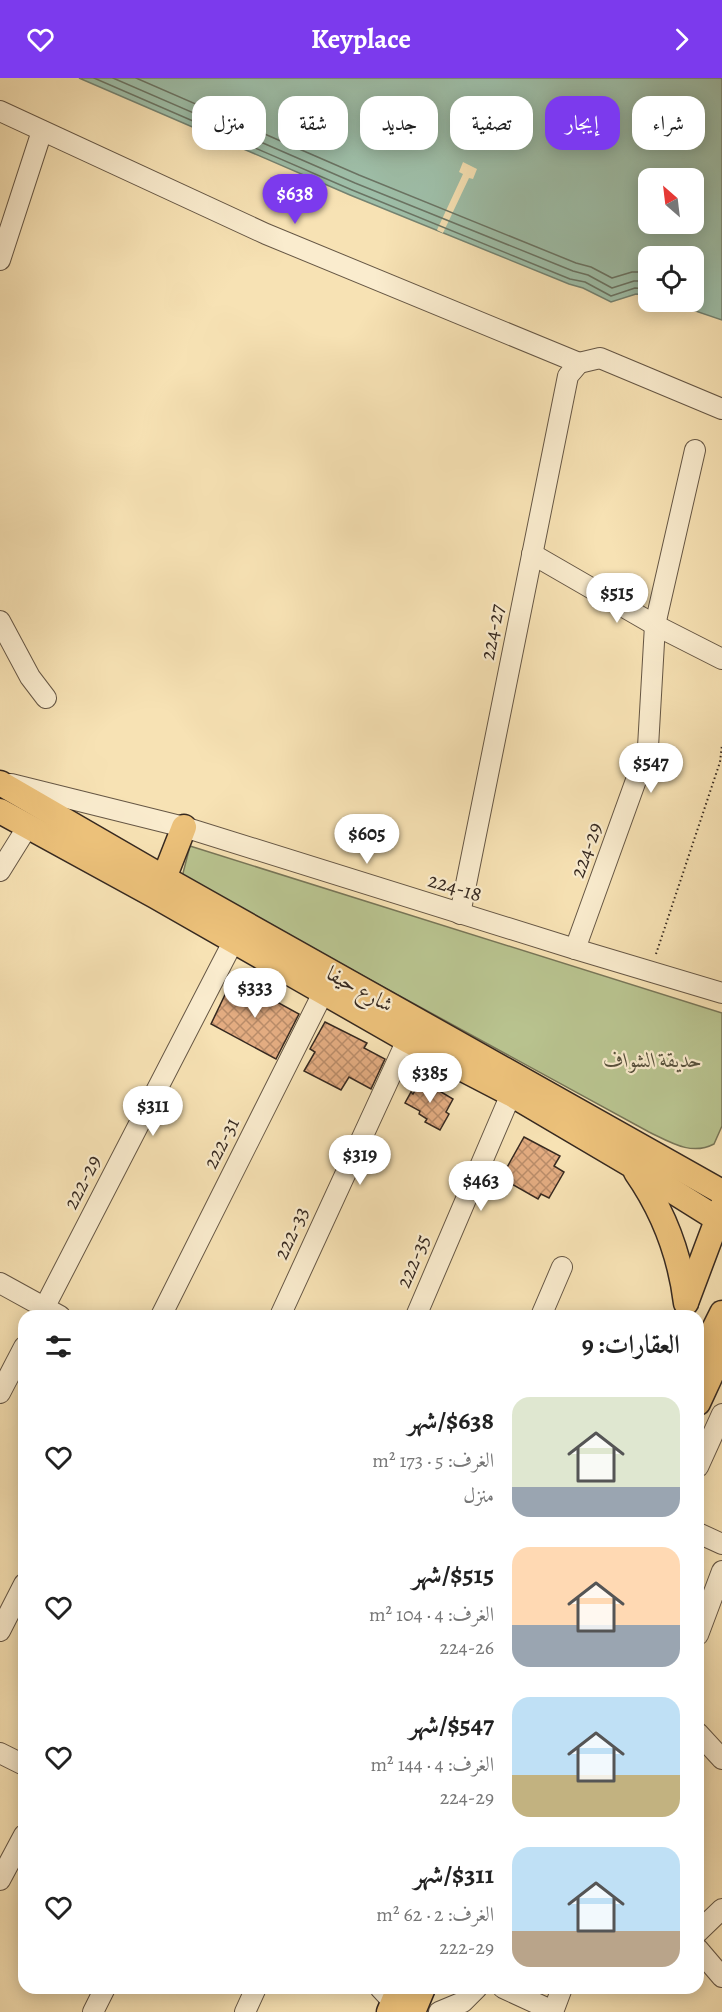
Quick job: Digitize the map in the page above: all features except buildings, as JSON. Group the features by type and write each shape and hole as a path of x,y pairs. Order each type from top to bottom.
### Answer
{"main road":[{"name":"شارع حيفا","path":"0,782 165,878 722,1192"},
{"name":"شارع حيفا","path":"0,811 15,834 233,942 407,1040 511,1094 720,1216"},
{"path":"165,878 183,827"},
{"path":"632,1165 667,1226 679,1264 683,1309"},
{"path":"683,1309 720,1216"},
{"path":"704,1349 722,1313"},
{"path":"704,1390 722,1351"},
{"path":"401,2003 414,1994"}],"street":[{"path":"0,111 266,234 579,363 600,358 722,409"},
{"path":"0,260 42,130"},
{"name":"224-27","path":"460,914 568,376 579,363"},
{"name":"224-29","path":"575,949 648,747 655,625 694,450"},
{"path":"532,554 655,625 722,659"},
{"path":"0,621 30,677 46,698"},
{"name":"224-18","path":"0,782 183,827 722,993"},
{"path":"0,871 15,834"},
{"name":"222-29","path":"49,1310 233,942"},
{"name":"222-31","path":"164,1310 323,993"},
{"name":"222-33","path":"283,1310 407,1040"},
{"name":"222-35","path":"419,1310 511,1094"},
{"path":"544,1310 562,1267"},
{"path":"0,1283 43,1310"},
{"path":"0,1394 18,1359"},
{"path":"704,1454 722,1414"},
{"path":"704,1536 722,1544"},
{"path":"704,1619 722,1571"},
{"path":"0,1630 18,1596"},
{"path":"704,1740 722,1759"},
{"path":"0,1753 18,1762"},
{"path":"0,1880 18,1846"},
{"path":"704,1926 722,1909"},
{"path":"704,1956 722,1977"},
{"path":"93,2012 102,1994"},
{"path":"245,2012 253,1994"},
{"path":"439,2012 463,2002 471,1994"},
{"path":"516,1994 553,2012 560,1994"}],"path":[{"path":"650,971 720,762 722,745"}],"green space":[{"name":"حديقة الشواف","path":"190,846 722,1013 722,1126 714,1144 697,1149 689,1148 649,1132 182,877"}],"water":[{"path":"79,78 722,78 722,320 698,312 704,312 704,246 638,246 638,294 611,302 583,288 246,150 266,150 266,96 192,96 192,127"}],"pier":[{"path":"463,162 477,169 473,179 469,178 443,233 437,230 463,174 459,172"}]}
